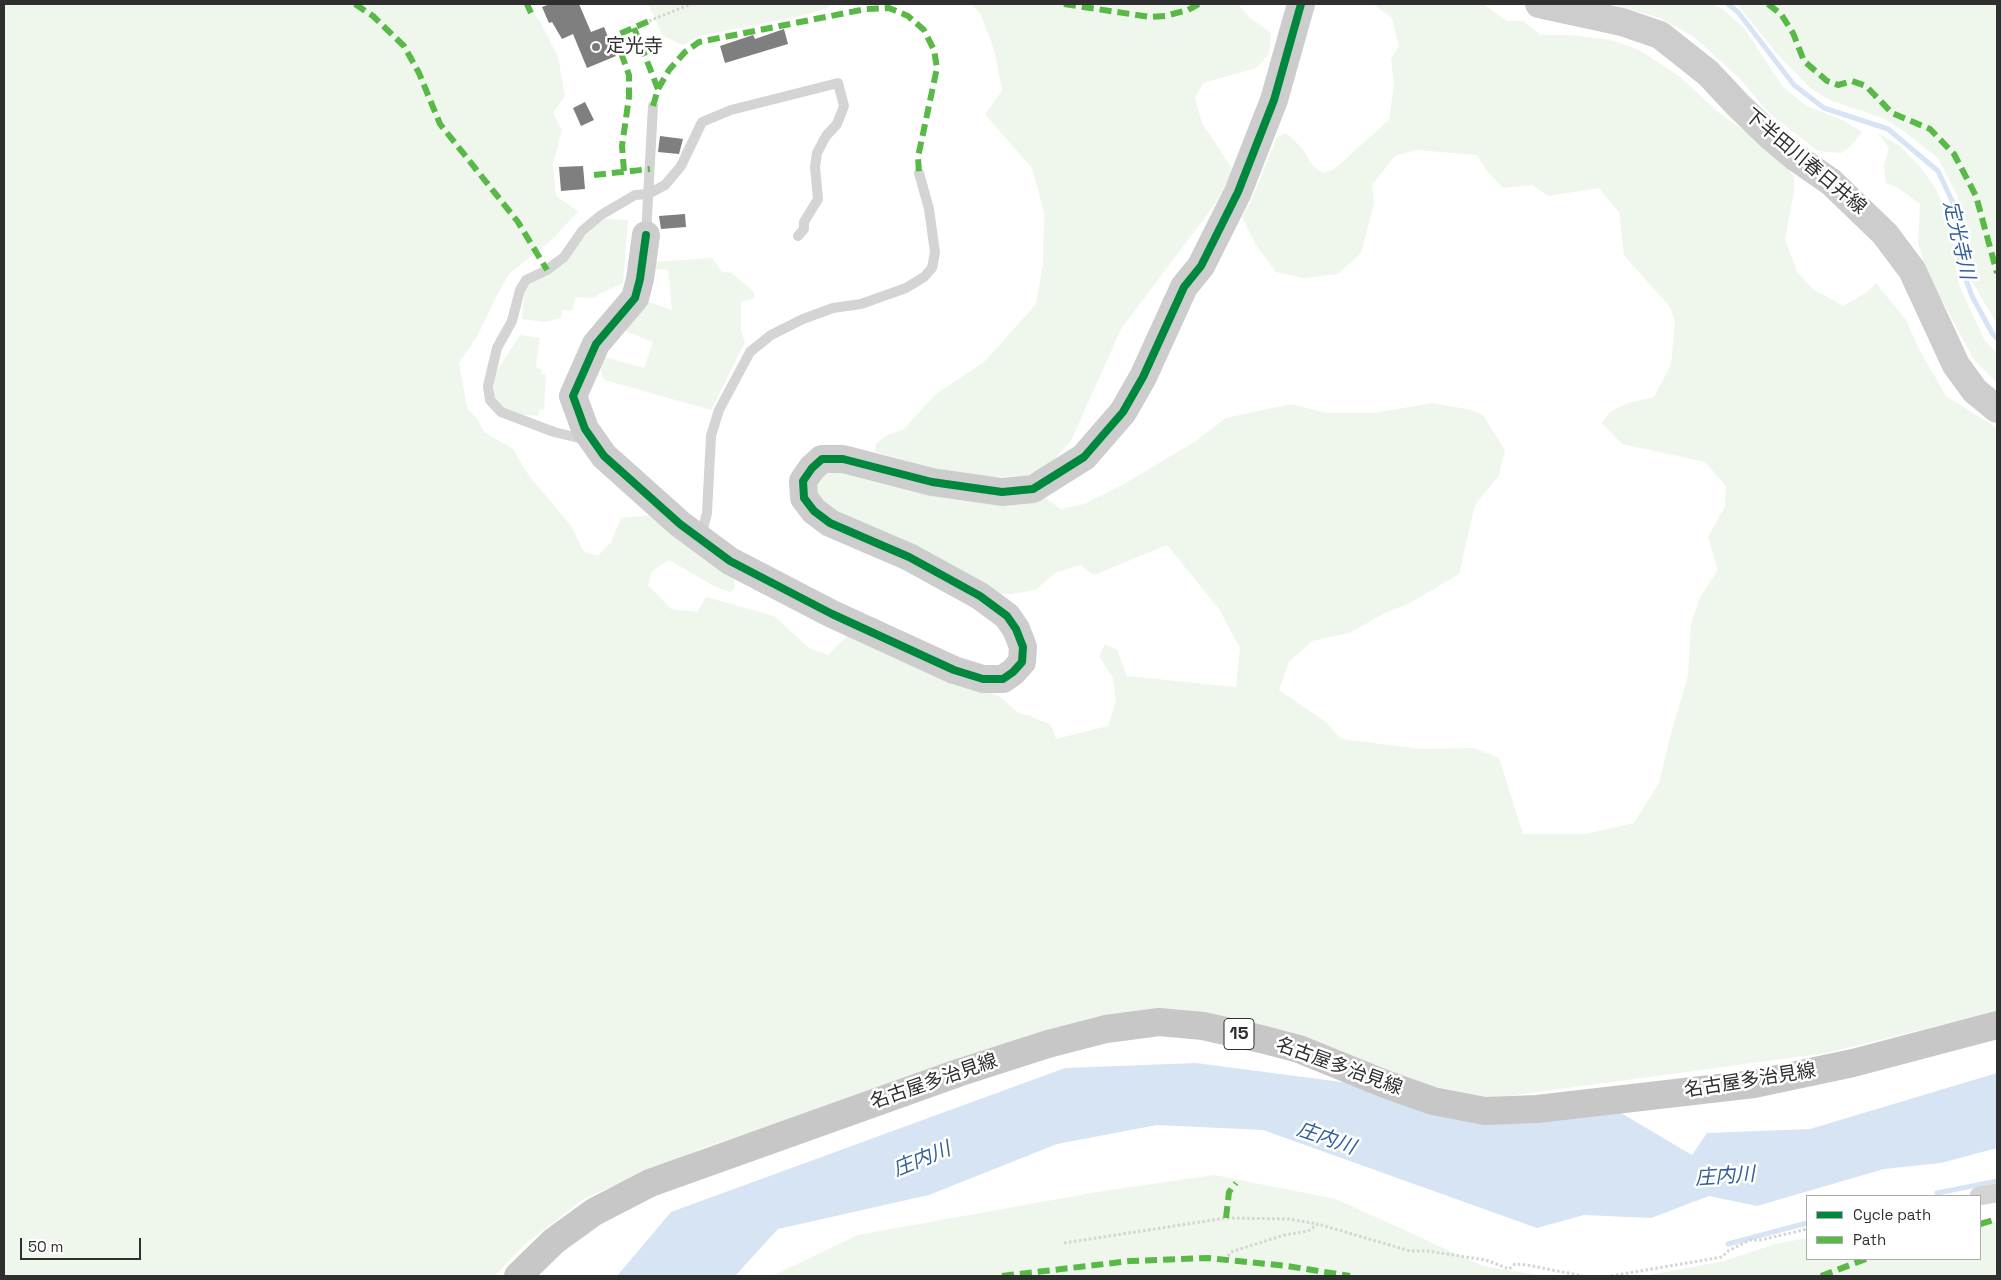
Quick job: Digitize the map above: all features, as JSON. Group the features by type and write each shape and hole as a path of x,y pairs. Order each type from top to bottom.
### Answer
{"main road":[{"name":"名古屋多治見線","path":"518,1276 554,1241 594,1212 650,1183 958,1073 1048,1044 1106,1028 1159,1022 1202,1026 1261,1039 1299,1050 1433,1101 1484,1111 1537,1108 1754,1084 1853,1063 1997,1025"}],"street":[{"path":"646,235 640,279 635,298 596,344 573,396 585,429 604,456 700,541 730,561 832,614 954,670 983,679 1003,679 1022,662 1024,647 1016,629 1007,616 980,596 910,556 830,523 814,511 804,498 803,481 812,468 822,459 843,460 932,482 1010,492 1033,489 1084,457 1123,412 1143,377 1184,287 1201,266 1238,192 1274,100 1301,4"},
{"name":"下半田川春日井線","path":"1539,4 1622,22 1660,35 1708,73 1770,135 1795,157 1830,182 1885,234 1912,270 1956,365 1975,391 1997,409"},
{"path":"1981,1196 1997,1193"}],"lane":[{"path":"593,440 578,440 501,412 490,400 488,386 497,348 512,322 520,290 526,280 547,270 564,257 582,231 601,215 635,195 648,194 665,185 678,170 702,122 731,110 838,83 844,106 837,124 826,136 817,153 815,167 818,199 804,222 804,230 798,236"},
{"path":"646,235 653,106"},
{"path":"700,541 707,513 711,436 719,410 750,352 771,336 803,319 833,308 861,304 906,288 924,277 932,268 935,252 929,209 919,173"}],"path":[{"path":"649,22 691,4"},
{"path":"1064,1243 1226,1218 1289,1219 1318,1224 1410,1251 1427,1251 1486,1260 1509,1269 1515,1264 1526,1265 1583,1276"},
{"path":"1226,1260 1231,1252 1284,1236 1308,1232 1318,1224"},
{"path":"1611,1276 1722,1257 1728,1251 1750,1240 1761,1240 1806,1229"}],"shaded area":[{"path":"4,4 527,4 541,23 558,57 565,96 553,113 562,130 553,164 556,196 578,211 554,238 509,274 478,335 459,363 467,408 478,420 484,432 513,449 529,476 572,527 583,551 598,556 611,542 621,518 651,515 734,576 735,588 730,592 714,586 669,560 652,571 648,585 671,609 697,612 706,597 774,616 810,649 828,655 847,636 1000,697 1020,714 1028,715 1051,725 1056,739 1108,726 1116,701 1113,678 1099,656 1105,644 1117,650 1127,676 1236,687 1240,648 1219,609 1167,545 1094,575 1080,565 1055,573 1035,590 1013,594 990,594 823,510 813,484 831,468 999,500 1045,498 1061,509 1084,504 1124,484 1196,441 1226,418 1291,404 1326,413 1375,413 1432,403 1472,410 1483,415 1505,450 1499,475 1475,505 1459,574 1410,603 1387,612 1349,633 1312,641 1289,662 1279,690 1326,722 1341,739 1421,749 1474,748 1499,758 1523,834 1585,834 1634,823 1659,783 1688,676 1691,624 1700,597 1718,570 1708,537 1725,506 1726,486 1705,462 1622,444 1602,423 1610,412 1628,403 1654,397 1671,365 1675,322 1670,307 1624,255 1619,212 1599,188 1548,196 1532,185 1503,188 1487,171 1477,155 1416,150 1395,156 1372,185 1374,203 1361,253 1338,274 1304,278 1276,272 1256,245 1242,217 1251,201 1277,137 1286,133 1302,148 1313,166 1323,173 1333,170 1389,120 1394,84 1391,59 1399,46 1392,18 1373,4 1483,4 1507,21 1523,21 1541,35 1571,35 1612,40 1639,50 1679,76 1718,112 1779,156 1794,177 1794,192 1785,239 1797,272 1813,289 1843,306 1867,292 1876,283 1906,320 1918,347 1946,396 1997,428 1997,1011 1827,1053 1493,1098 1427,1085 1346,1058 1176,1010 1077,1024 705,1147 585,1198 524,1245 495,1276 4,1276"},
{"path":"648,4 832,4 826,9 801,16 699,36 683,45 663,36"},
{"path":"971,4 1238,4 1250,18 1271,33 1269,54 1256,68 1203,83 1195,98 1202,123 1233,170 1215,204 1121,329 1071,441 1050,464 1025,476 987,477 932,468 875,452 876,444 887,435 904,429 936,394 984,362 1036,304 1043,264 1044,212 1032,168 985,114 1002,91 995,53 981,15"},
{"path":"1612,4 1712,4 1724,10 1744,28 1783,87 1807,106 1845,121 1862,132 1851,146 1841,153 1818,151 1770,114 1738,77 1694,37 1660,18"},
{"path":"1737,4 1997,4 1997,324 1971,280 1965,260 1958,197 1938,158 1883,118 1832,101 1811,89 1778,55"},
{"path":"1878,133 1900,146 1921,168 1936,189 1948,215 1959,285 1984,339 1997,354 1997,383 1974,360 1926,270 1918,243 1920,204 1897,187 1886,183 1884,166 1889,148"},
{"path":"604,219 628,220 623,283 597,295 595,298 576,297 572,311 562,310 561,318 545,322 522,319 525,289"},
{"path":"712,258 722,272 732,273 754,292 754,299 741,301 741,331 745,342 711,410 605,380 602,376 600,364 605,357 644,368 653,342 627,332 622,323 646,301 672,310 668,270 654,269 653,262"},
{"path":"520,335 540,338 536,367 541,369 542,374 546,375 544,410 540,410 538,416 514,414 502,409 494,399 494,375"},
{"path":"1214,1175 1336,1199 1483,1266 1545,1276 772,1276 858,1235 1097,1192"},
{"path":"1981,1221 1997,1222 1997,1276 1644,1276 1724,1261 1775,1244 1806,1238 1806,1260 1981,1260"}],"water":[{"name":"庄内川","path":"1196,1063 1349,1083 1621,1113 1692,1155 1707,1133 1810,1129 1997,1073 1997,1148 1941,1163 1884,1169 1757,1206 1709,1196 1651,1218 1584,1215 1537,1228 1263,1130 1157,1125 1057,1144 929,1195 778,1229 735,1276 617,1276 671,1212 1065,1068"}],"building":[{"path":"550,4 579,4 591,32 604,27 616,56 587,68 573,34 562,39 552,22 549,23 542,7"},
{"path":"784,29 788,44 725,63 720,46 753,35 755,39"},
{"path":"585,102 594,120 581,126 573,108"},
{"path":"660,136 683,139 679,154 658,152"},
{"path":"583,166 585,189 561,191 559,167"},
{"path":"685,214 686,227 661,229 659,216"}],"waterway":[{"name":"定光寺川","path":"1728,4 1738,12 1794,85 1824,108 1888,129 1938,171 1954,205 1960,264 1972,296 1997,339"},
{"path":"1937,1193 1997,1181"},
{"path":"1728,1244 1806,1223"}],"marked path":[{"path":"355,4 373,16 404,46 419,73 440,124 518,222 547,270"},
{"path":"527,4 531,13"},
{"path":"1064,4 1150,17 1165,16 1188,10 1199,4"},
{"path":"1768,4 1781,14 1793,33 1804,61 1827,81 1838,85 1852,81 1866,86 1892,113 1930,129 1954,154 1976,196 1997,273"},
{"path":"653,106 658,89 669,70 685,52 699,42 866,9 889,8 908,16 924,30 934,50 937,68 918,157 919,173"},
{"path":"624,171 622,146 629,97 629,75 615,36 649,21"},
{"path":"634,28 658,89"},
{"path":"594,175 650,169"},
{"path":"1226,1218 1229,1192 1236,1183"},
{"path":"1981,1224 1997,1219"},
{"path":"1002,1276 1130,1261 1208,1258 1287,1266 1350,1276"},
{"path":"1821,1276 1863,1260"}],"cycle path":[{"path":"646,235 640,279 635,298 596,344 573,396 585,429 604,456 680,524 730,561 832,614 954,670 983,679 1003,679 1022,662 1023,647 1016,629 1007,616 980,596 909,557 830,523 814,511 804,498 803,481 812,468 822,459 843,459 932,482 1002,492 1033,489 1084,457 1123,412 1143,377 1184,287 1201,266 1238,192 1274,100 1301,4"}],"place":[{"name":"定光寺","path":"596,47"}]}
